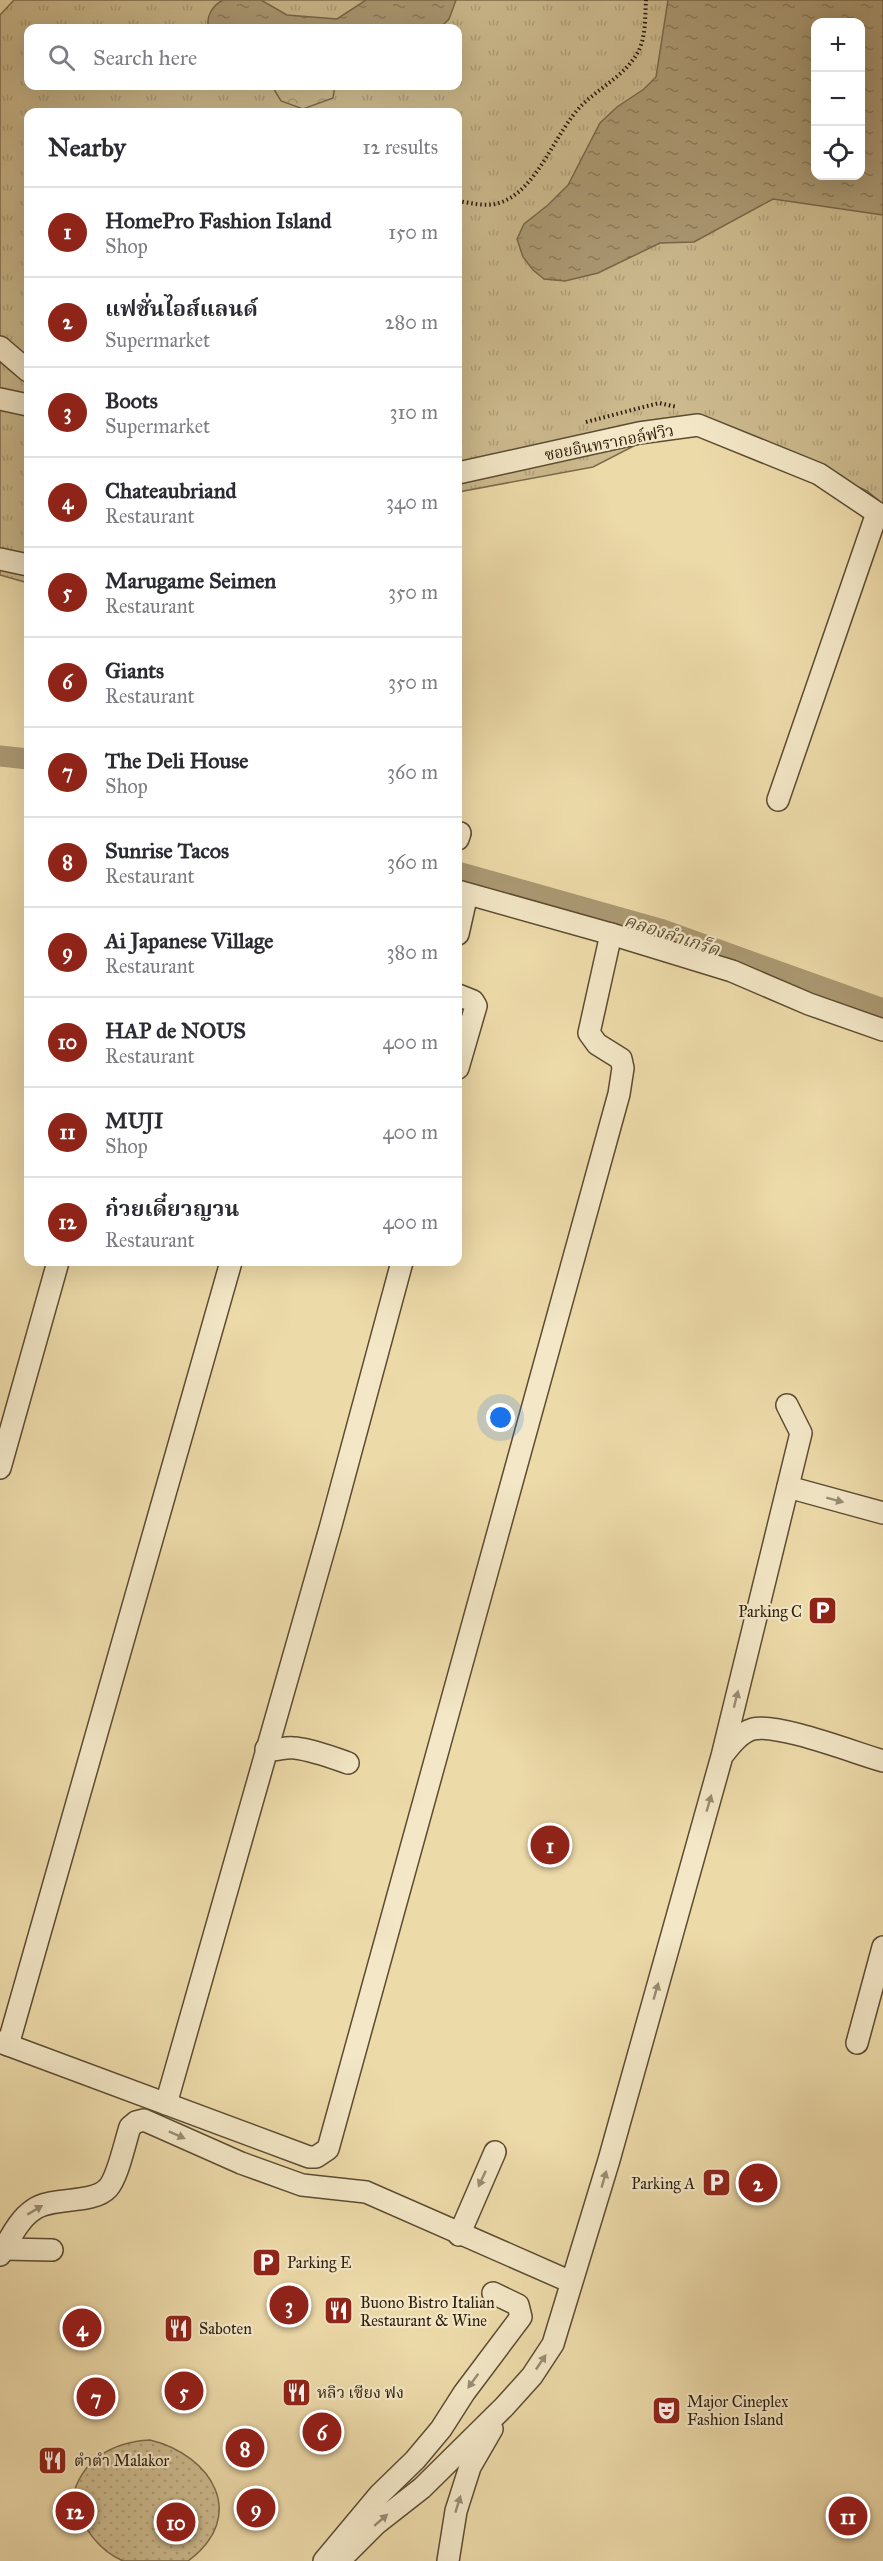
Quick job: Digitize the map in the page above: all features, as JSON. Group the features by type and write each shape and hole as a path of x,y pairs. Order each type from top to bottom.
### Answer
{"street":[{"path":"0,347 24,368"},
{"path":"0,399 24,404"},
{"name":"ซอยอินทรากอล์ฟวิว","path":"462,472 639,433 698,425 819,474 880,515"},
{"path":"778,800 880,515"},
{"path":"0,559 24,564"},
{"path":"462,893 611,934 732,971 809,1004 883,1030"},
{"path":"230,1266 4,2044 309,2157 322,2154 328,2149 619,1094 623,1068 621,1059 597,1044 589,1033 611,934"},
{"path":"462,997 473,1001 476,1006 462,1054"},
{"path":"0,1468 57,1266"},
{"path":"166,2104 331,1524 401,1266"},
{"path":"339,2561 376,2524 422,2488 504,2407 532,2376 553,2344 584,2247 722,1756 801,1433 787,1405"},
{"path":"788,1487 883,1513"},
{"path":"722,1756 736,1738 753,1729 782,1731 883,1761"},
{"path":"266,1749 273,1751 290,1747 303,1749 348,1762"},
{"path":"857,2043 883,1947"},
{"path":"2,2252 25,2218 35,2208 98,2195 109,2187 130,2127 139,2120 144,2120 240,2167 302,2185 366,2192 459,2235 571,2282"},
{"path":"459,2235 495,2152"},
{"path":"2,2252 52,2250"},
{"path":"324,2561 380,2494 415,2460 441,2429 464,2393 521,2317 518,2305 493,2292"},
{"path":"448,2561 456,2511 470,2467 504,2407"}],"path":[{"path":"462,202 499,203 531,180 567,121 585,102 629,65 639,49 643,34 646,0"}],"green space":[{"path":"14,0 883,0 883,504 867,491 694,415 593,467 462,491 462,108 24,108 24,582 0,575 0,15"},
{"path":"274,90 334,90 333,98 306,108 281,101"},
{"path":"150,2440 172,2448 191,2459 205,2473 215,2489 219,2507 217,2525 206,2543 188,2561 123,2561 105,2550 92,2536 72,2499 76,2485 83,2474 100,2456 123,2445"}],"water":[{"path":"223,0 261,0 287,15 337,19 366,0 456,0 449,19 444,24 208,24 211,12"},
{"path":"668,0 883,0 883,215 773,199 694,242 660,243 598,273 565,281 544,279 523,257 517,239 524,224 568,185 600,123 617,107 644,89 656,77"}],"waterway":[{"name":"คลองลำเกร็ด","path":"0,756 24,759"},
{"name":"คลองลำเกร็ด","path":"462,873 660,929 883,1009"}],"place":[{"name":"Parking C","path":"823,1611"},
{"name":"HomePro Fashion Island","path":"550,1845"},
{"name":"Parking A","path":"716,2183"},
{"name":"แฟชั่นไอส์แลนด์","path":"758,2183"},
{"name":"Parking E","path":"266,2262"},
{"name":"Boots","path":"289,2305"},
{"name":"Buono Bistro Italian Restaurant & Wine","path":"339,2311"},
{"name":"Chateaubriand","path":"82,2328"},
{"name":"Saboten","path":"178,2328"},
{"name":"Marugame Seimen","path":"184,2391"},
{"name":"หลิว เซียง ฟง","path":"296,2392"},
{"name":"The Deli House","path":"96,2397"},
{"name":"Major Cineplex Fashion Island","path":"666,2410"},
{"name":"Giants","path":"322,2432"},
{"name":"Sunrise Tacos","path":"245,2448"},
{"name":"ตำตำ Malakor","path":"53,2460"},
{"name":"Ai Japanese Village","path":"256,2508"},
{"name":"ก๋วยเดี๋ยวญวน","path":"75,2511"},
{"name":"MUJI","path":"848,2516"},
{"name":"HAP de NOUS","path":"176,2522"}]}
